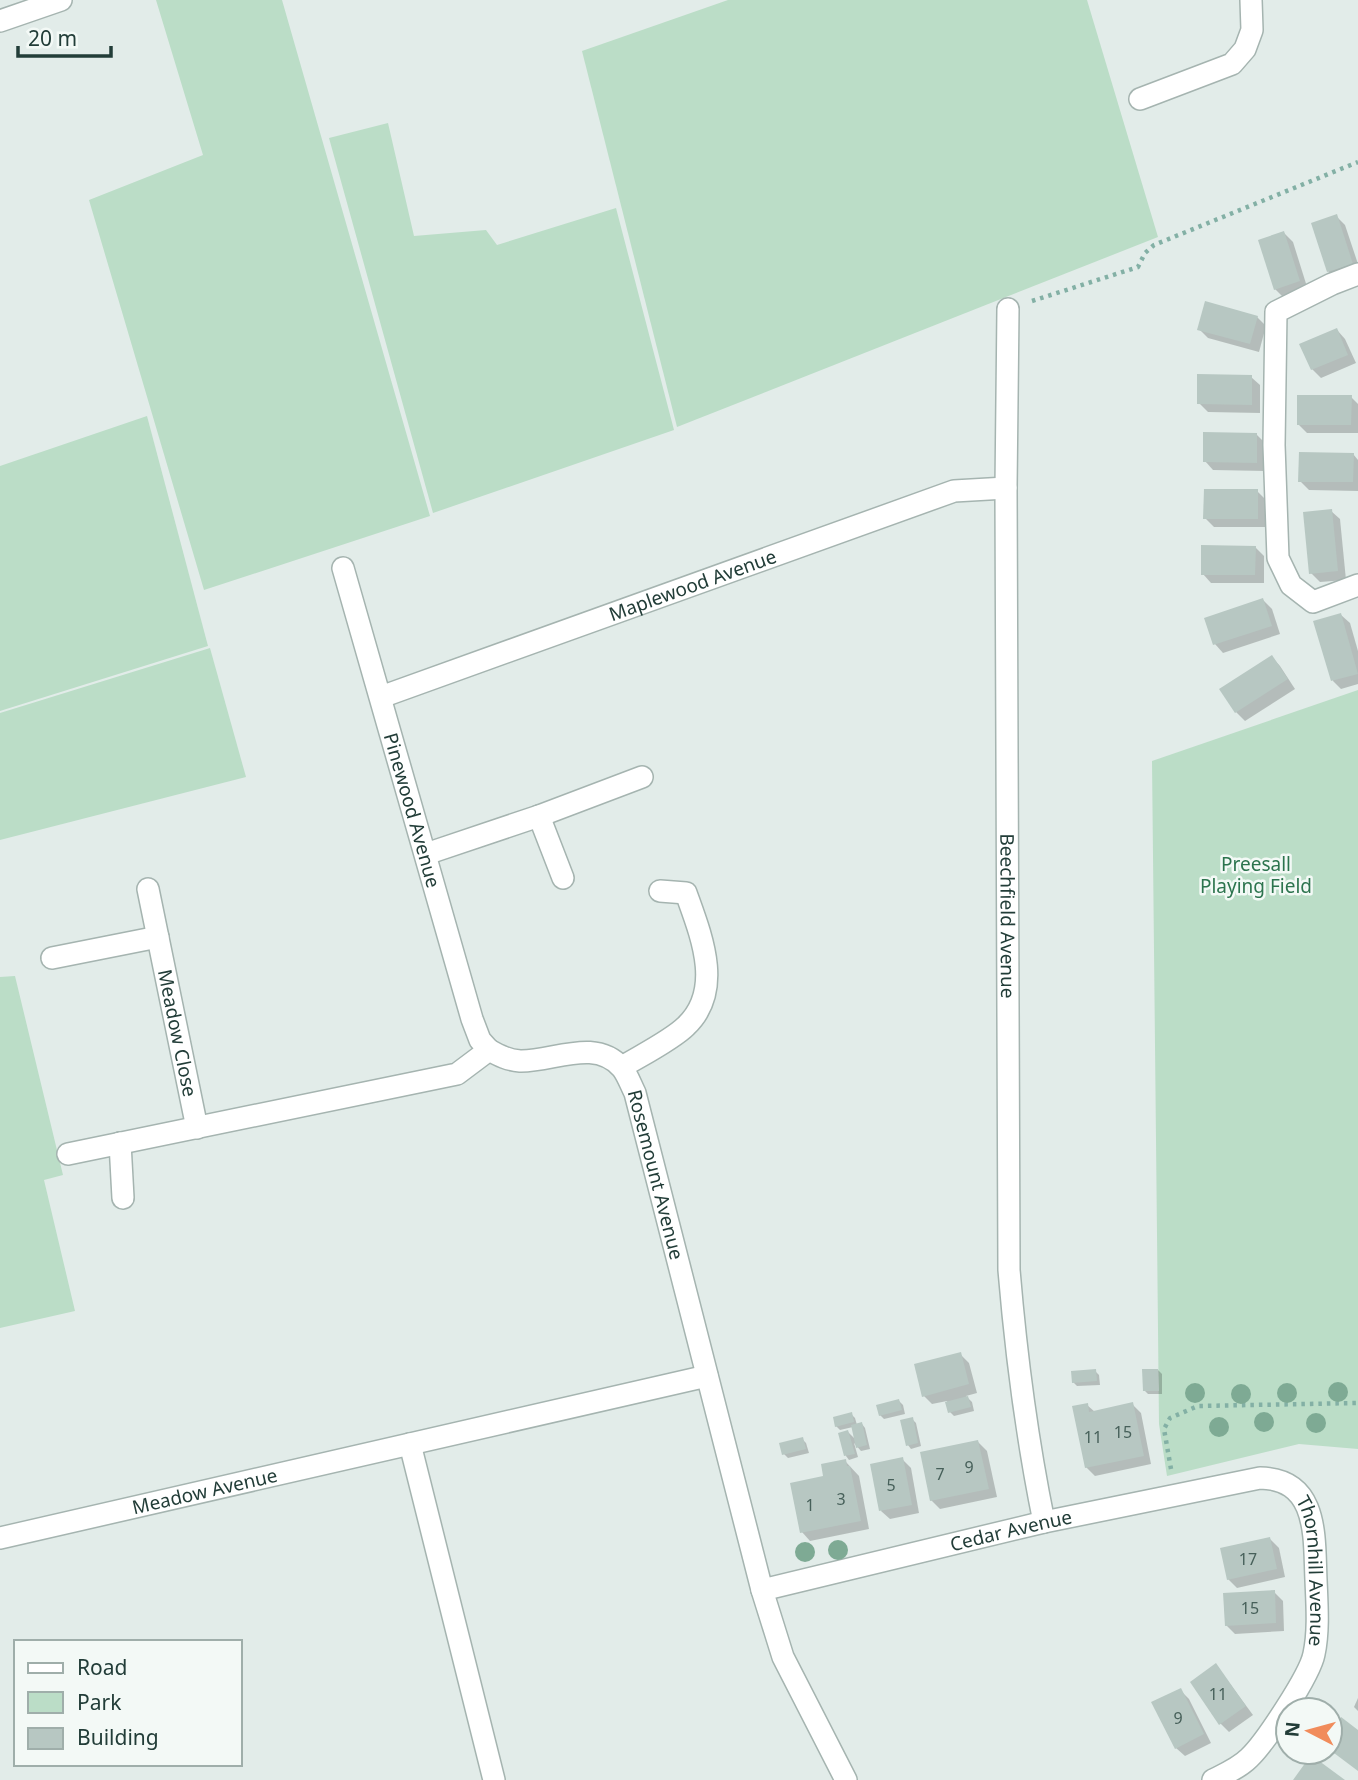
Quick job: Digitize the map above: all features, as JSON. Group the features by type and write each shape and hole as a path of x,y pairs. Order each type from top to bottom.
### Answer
{"street":[{"path":"0,21 61,0"},
{"path":"1140,99 1232,64 1245,49 1252,30 1251,0"},
{"path":"1358,275 1332,284 1276,312 1274,445 1278,558 1291,585 1313,602 1358,585"},
{"name":"Beechfield Avenue","path":"1008,309 1006,488 1009,1270 1027,1422 1044,1522"},
{"name":"Maplewood Avenue","path":"381,697 954,491 1006,488"},
{"name":"Pinewood Avenue","path":"343,568 472,1019 480,1040 489,1050"},
{"path":"426,854 539,816 642,777"},
{"path":"539,816 563,878"},
{"name":"Meadow Close","path":"148,890 197,1128"},
{"path":"622,1067 686,1027 703,1006 708,984 702,939 686,893 660,891"},
{"path":"52,958 158,937"},
{"path":"68,1154 457,1074 489,1050"},
{"name":"Rosemount Avenue","path":"489,1050 505,1059 523,1061 576,1052 600,1054 622,1067 635,1093 762,1590 783,1657 846,1780"},
{"path":"120,1143 123,1198"},
{"name":"Meadow Avenue","path":"0,1538 707,1376"},
{"path":"410,1444 494,1780"},
{"name":"Cedar Avenue","path":"762,1590 1044,1522 1260,1478"},
{"name":"Thornhill Avenue","path":"1213,1780 1232,1771 1249,1758 1303,1680 1314,1656 1317,1627 1314,1524 1305,1502 1292,1486 1274,1479 1260,1478"}],"path":[{"path":"1008,309 1138,267 1145,253 1154,245 1358,162"},
{"path":"1171,1469 1164,1429 1170,1418 1182,1411 1198,1406 1231,1404 1358,1403"}],"green space":[{"path":"156,0 282,0 430,516 204,590 89,200 203,155"},
{"path":"728,0 1087,0 1158,237 677,427 582,51"},
{"path":"388,123 414,236 486,230 497,245 616,208 674,430 433,513 329,138"},
{"path":"147,416 208,646 0,711 0,466"},
{"path":"210,648 246,777 0,840 0,713"},
{"name":"Preesall Playing Field","path":"1358,690 1358,1449 1299,1444 1167,1476 1159,1424 1152,761"},
{"path":"15,976 63,1175 44,1180 75,1311 0,1328 0,977"}],"building":[{"path":"1337,214 1353,264 1327,272 1311,223"},
{"path":"1284,231 1300,281 1274,290 1258,240"},
{"path":"1205,301 1258,316 1250,344 1197,330"},
{"path":"1337,328 1348,355 1311,370 1299,344"},
{"path":"1197,374 1252,375 1252,405 1197,404"},
{"path":"1297,395 1352,395 1351,425 1297,425"},
{"path":"1203,432 1257,433 1257,463 1203,462"},
{"path":"1299,452 1354,453 1353,482 1298,482"},
{"path":"1204,489 1258,489 1258,519 1203,519"},
{"path":"1332,509 1338,571 1309,574 1303,512"},
{"path":"1201,545 1256,546 1255,575 1201,575"},
{"path":"1263,598 1272,626 1213,645 1204,618"},
{"path":"1341,613 1358,674 1331,681 1313,621"},
{"path":"1272,655 1288,679 1235,713 1219,689"},
{"path":"961,1352 969,1384 922,1397 914,1364"},
{"path":"1096,1369 1097,1381 1072,1383 1071,1371"},
{"path":"1142,1369 1158,1369 1159,1391 1143,1391"},
{"path":"968,1396 971,1407 948,1413 945,1402"},
{"path":"899,1399 902,1410 879,1416 876,1405"},
{"path":"1133,1402 1144,1456 1085,1468 1072,1406 1088,1403 1089,1412"},
{"path":"852,1412 854,1422 835,1427 833,1417"},
{"path":"913,1417 918,1443 906,1446 900,1420"},
{"path":"862,1422 867,1445 856,1448 851,1425"},
{"path":"848,1430 855,1454 844,1456 838,1433"},
{"path":"803,1437 806,1449 782,1455 779,1443"},
{"path":"978,1440 989,1489 930,1501 920,1452"},
{"path":"903,1457 912,1505 879,1511 870,1464"},
{"path":"846,1459 847,1466 850,1466 861,1521 800,1533 790,1483 823,1476 821,1464"},
{"path":"1270,1537 1277,1569 1227,1580 1220,1548"},
{"path":"1275,1590 1276,1623 1225,1626 1223,1593"},
{"path":"1216,1663 1246,1706 1219,1725 1190,1682"},
{"path":"1181,1688 1204,1734 1175,1749 1151,1702"},
{"path":"1344,1719 1358,1730 1358,1771 1344,1760"},
{"path":"1303,1766 1326,1766 1345,1780 1293,1780"}]}
